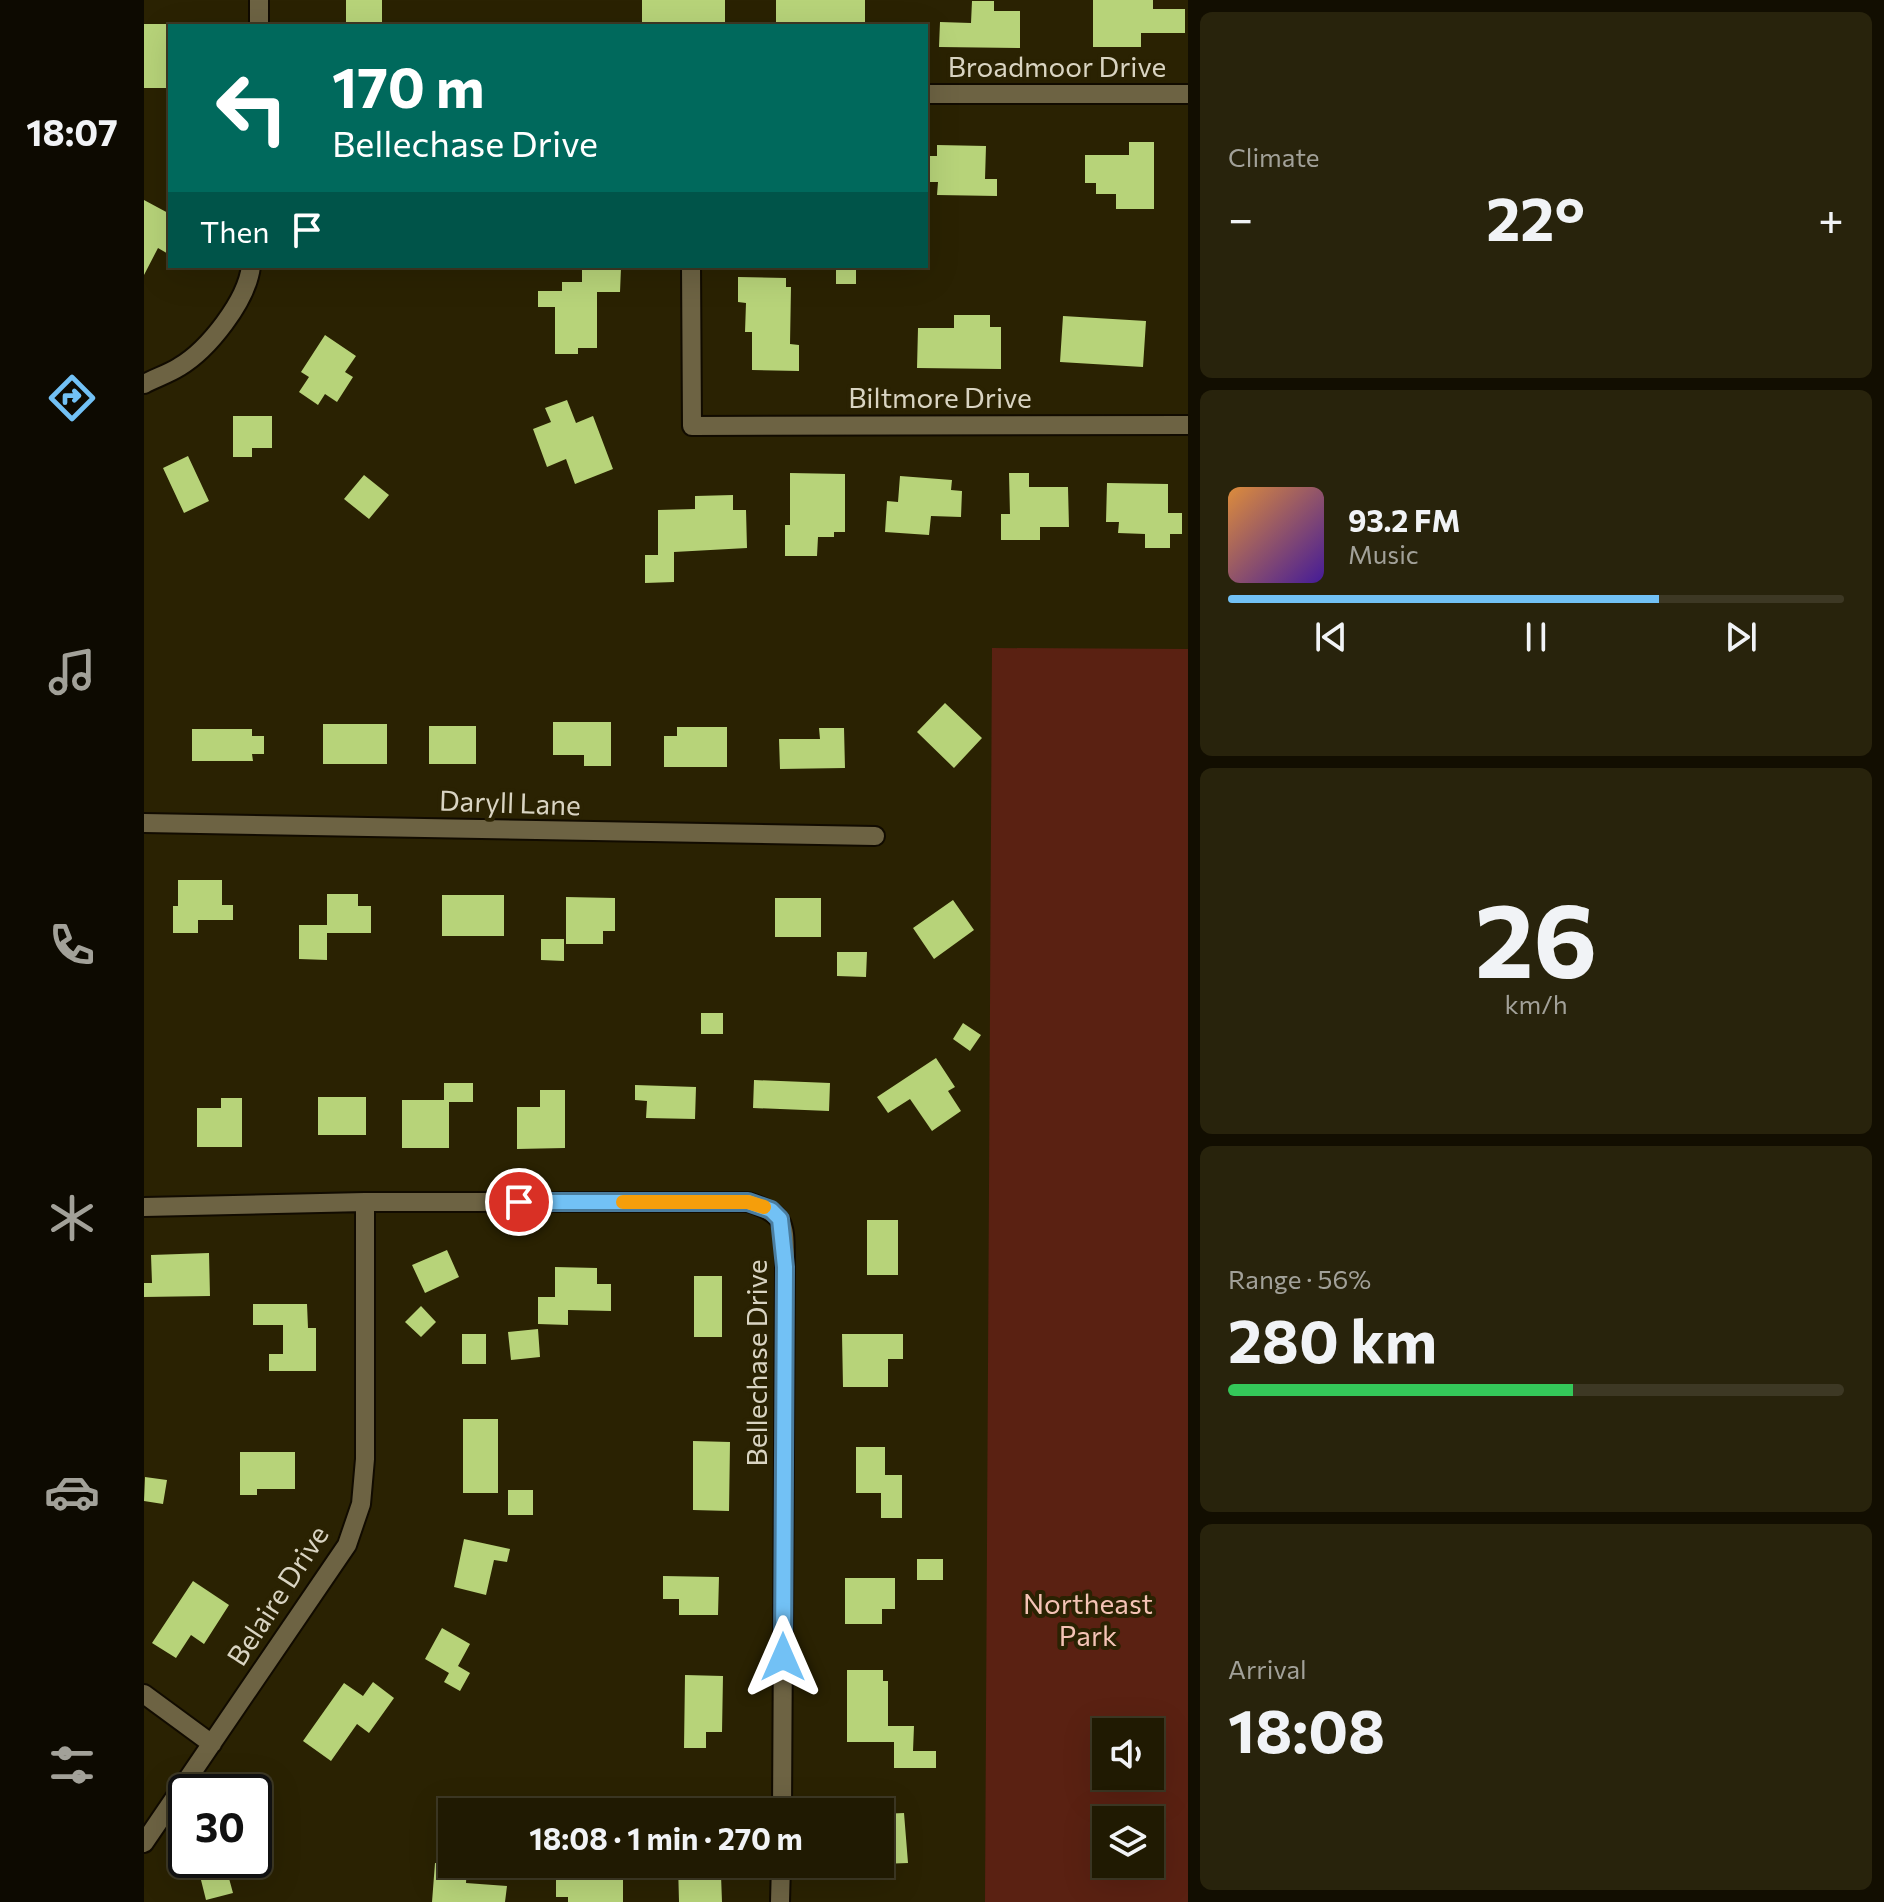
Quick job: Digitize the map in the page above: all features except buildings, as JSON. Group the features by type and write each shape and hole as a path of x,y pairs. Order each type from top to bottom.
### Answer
{"street":[{"path":"259,0 259,24"},
{"name":"Broadmoor Drive","path":"928,94 1188,94"},
{"path":"144,384 181,366 222,327 238,301 250,268"},
{"name":"Biltmore Drive","path":"691,268 692,426 1188,425"},
{"name":"Daryll Lane","path":"144,823 875,836"},
{"name":"Bellechase Drive","path":"144,1207 365,1202 748,1202 771,1210 780,1219 785,1267 782,1798"},
{"name":"Belaire Drive","path":"144,1843 347,1545 361,1504 365,1459 365,1202"},
{"path":"144,1694 212,1744"},
{"path":"780,1902 781,1878"}],"green space":[{"name":"Northeast Park","path":"992,648 1188,649 1188,1902 985,1902"}],"slow traffic":[{"path":"623,1202 748,1202 764,1207"}],"route":[{"path":"519,1202 748,1202 771,1210 780,1219 785,1249 783,1657"}]}
